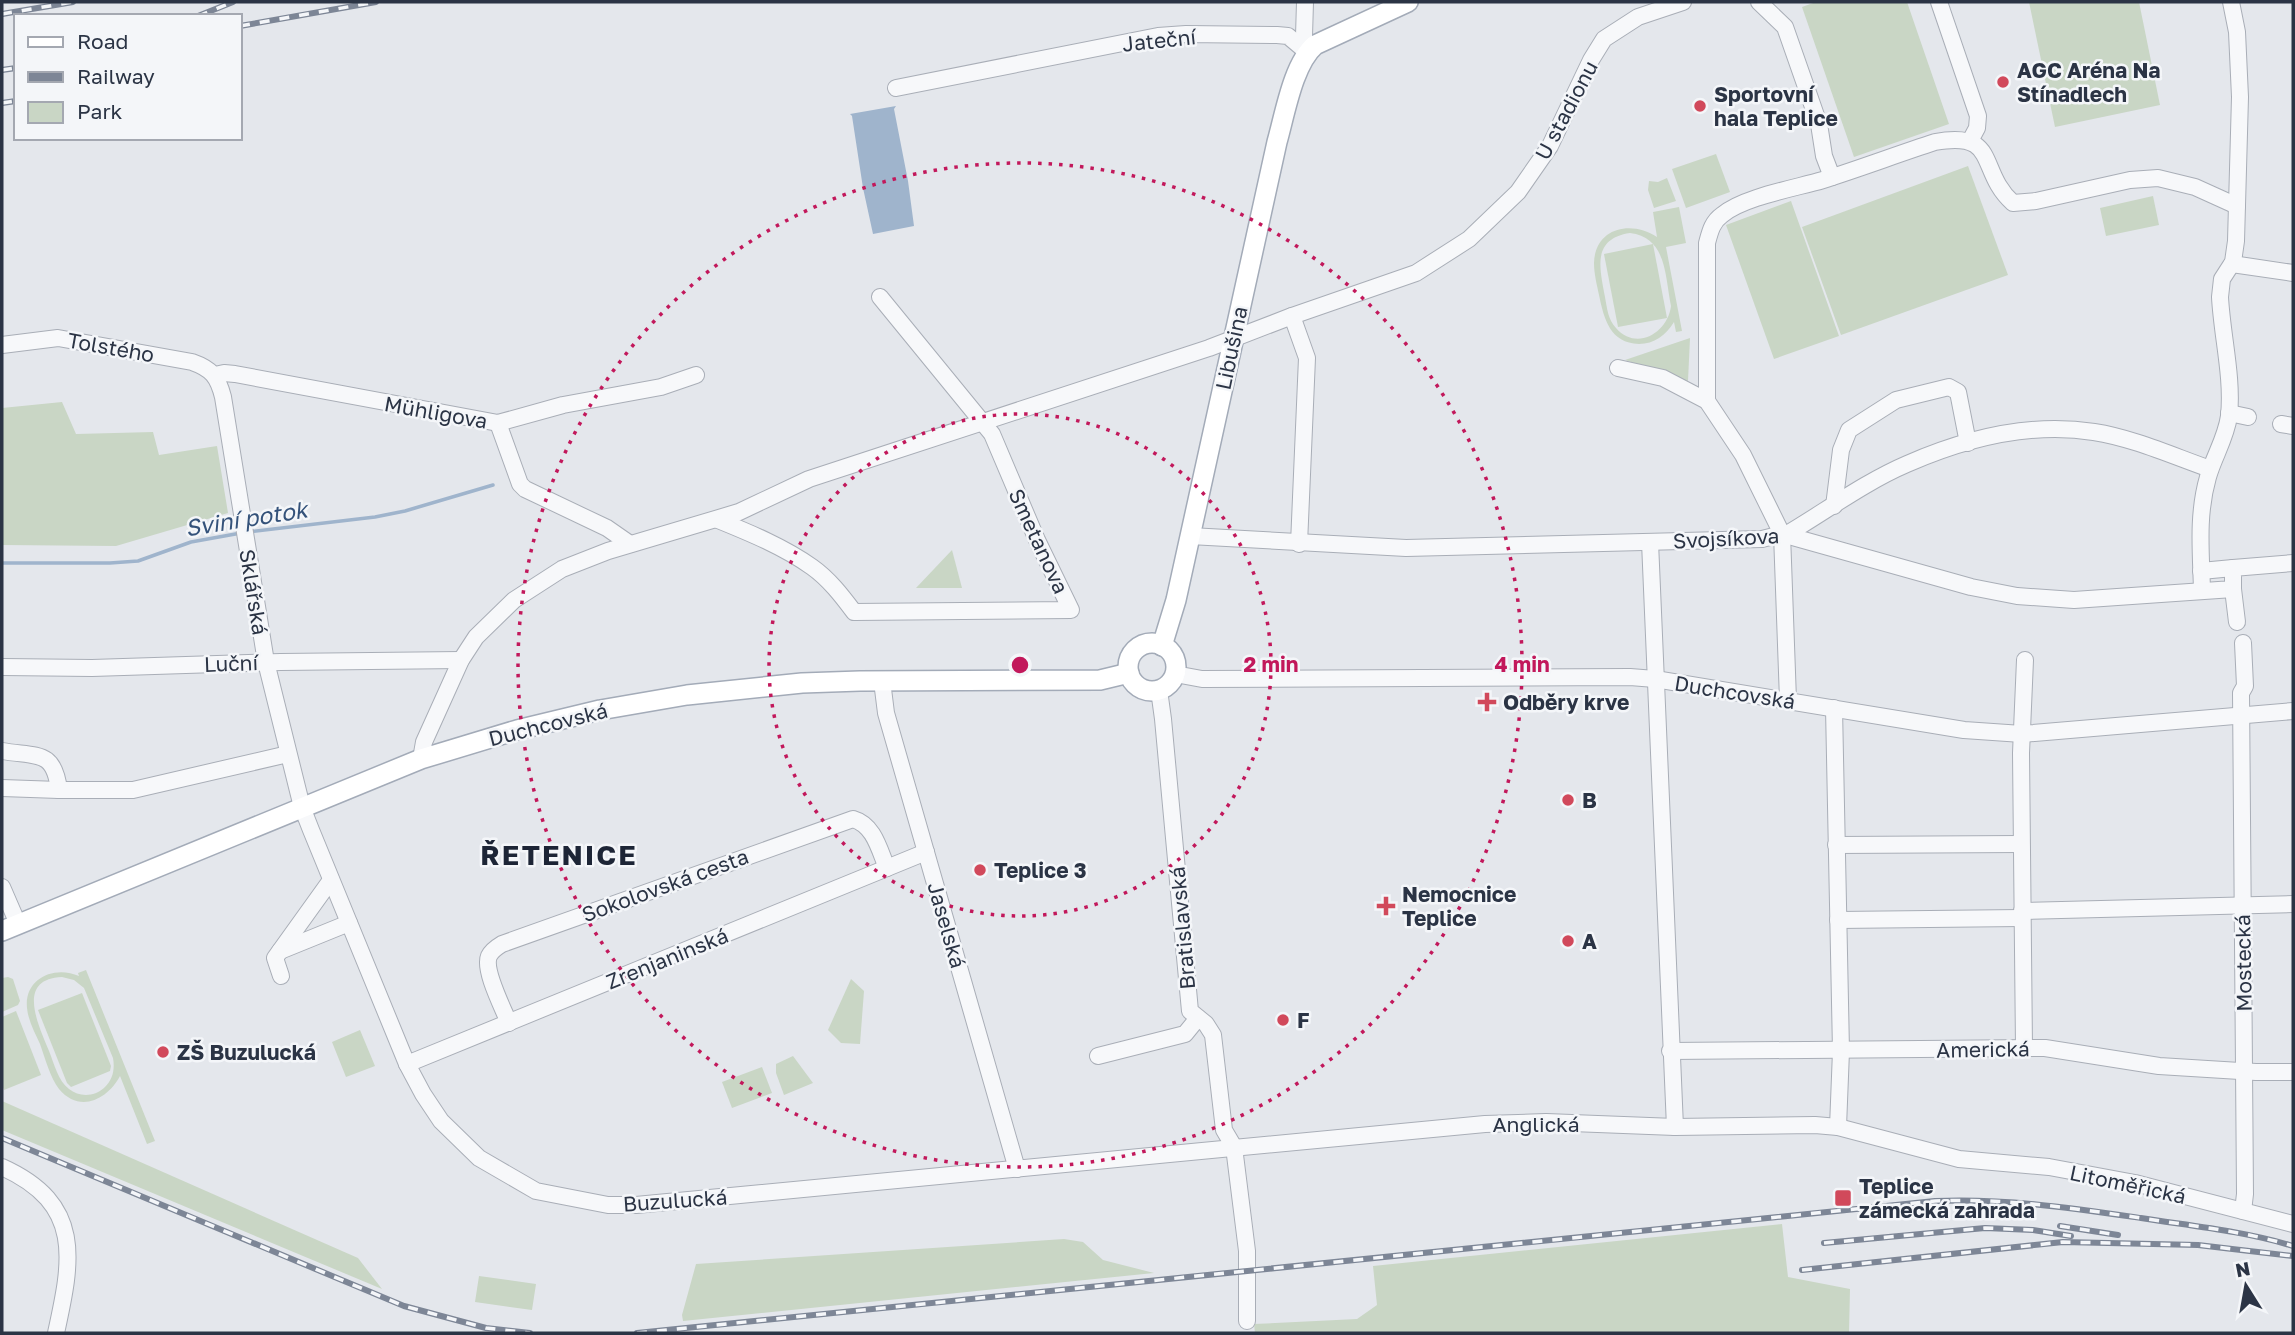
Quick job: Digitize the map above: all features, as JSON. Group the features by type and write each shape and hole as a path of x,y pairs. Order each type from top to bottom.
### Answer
{"main road":[{"path":"1307,52 1323,41 1408,2"},
{"name":"Libušina","path":"1162,646 1170,624 1281,129 1307,52"},
{"path":"1152,643 1162,646 1174,659 1175,674 1166,687 1144,690 1136,685 1129,673 1128,663 1136,650 1152,643"},
{"name":"Duchcovská","path":"10,928 421,759 529,727 642,702 766,686 881,681 1100,680 1129,673"}],"street":[{"path":"1305,2 1304,36 1307,52"},
{"name":"U stadionu","path":"421,759 424,742 461,660 476,637 514,600 562,569 630,544 718,520 808,479 1233,339 1416,273 1469,239 1518,192 1550,146 1591,60 1604,39 1638,17 1683,2"},
{"path":"1759,2 1785,27 1819,124 1824,156 1832,177"},
{"path":"1939,2 1978,116 1977,128 1970,141"},
{"path":"2202,590 2200,524 2210,470 2225,435 2229,413 2222,328 2226,275 2235,255 2240,97 2237,32 2231,2"},
{"name":"Jateční","path":"896,88 1158,36 1288,36 1307,52"},
{"path":"1707,401 1707,243 1714,222 1734,208 1790,187 1832,177 1954,138 1970,141 1981,149 2003,193 2013,203 2036,201 2130,180 2158,178 2202,190 2237,206"},
{"path":"2226,275 2293,272"},
{"name":"Smetanova","path":"718,520 758,536 813,568 838,591 854,612 1071,610 1037,540 992,434 880,297"},
{"path":"1292,316 1307,358 1299,544"},
{"name":"Tolstého","path":"2,345 41,338 75,340 192,362 208,368 215,375"},
{"path":"1618,368 1663,378 1707,401 1744,455 1784,534 1788,700"},
{"name":"Mühligova","path":"215,375 235,374 498,423 563,405 661,387 696,375"},
{"name":"Sklářská","path":"215,375 223,397 266,662 302,807"},
{"path":"1834,506 1841,450 1849,430 1896,400 1949,387 1958,392 1968,443"},
{"path":"2229,413 2248,417"},
{"path":"498,423 520,484 525,489 607,527 630,544"},
{"path":"1784,534 1906,464 1968,443 2024,430 2095,432 2210,470"},
{"name":"Svojsíkova","path":"1190,536 1406,548 1762,539 1784,534 1971,587 2017,596 2074,600 2233,589"},
{"path":"1650,542 1675,1127"},
{"path":"2201,571 2293,563"},
{"path":"2233,568 2237,622"},
{"name":"Mostecká","path":"2243,1210 2241,693 2245,685 2244,643"},
{"name":"Luční","path":"2,667 92,668 266,662 461,660"},
{"path":"2024,1048 2021,844 2025,660"},
{"name":"Duchcovská","path":"1175,674 1202,679 1630,677 1964,730 2022,734 2293,711"},
{"name":"Jaselská","path":"881,681 886,713 1017,1169"},
{"name":"Bratislavská","path":"1159,690 1190,1012 1206,1024 1213,1035 1224,1130 1234,1147 1247,1251 1247,1321"},
{"path":"1834,708 1841,1051 1838,1127"},
{"path":"2,751 45,758 57,771 59,790"},
{"path":"2,788 133,790 288,754"},
{"name":"Buzulucká","path":"302,807 407,1064 423,1094 441,1121 479,1158 536,1191 608,1205 636,1205 1234,1147"},
{"name":"Sokolovská cesta","path":"509,1023 487,968 488,958 493,950 502,944 853,818 870,829 887,868"},
{"path":"1836,845 2021,844"},
{"name":"Zrenjaninská","path":"407,1064 926,852"},
{"path":"281,976 275,958 331,880"},
{"path":"2,887 10,928"},
{"path":"1838,920 2293,904"},
{"path":"280,951 349,923"},
{"path":"1098,1056 1185,1034 1198,1018"},
{"name":"Americká","path":"1670,1051 2045,1048 2159,1066 2293,1072"},
{"name":"Anglická","path":"1234,1147 1485,1124 1546,1122 1675,1127 1838,1127"},
{"name":"Litoměřická","path":"1838,1127 1959,1159 2049,1167 2136,1183 2293,1224"},
{"path":"2,1167 33,1186 49,1200 60,1215 68,1245 68,1261 66,1287 56,1333"}],"green space":[{"path":"1816,2 1907,2 1949,124 1854,157 1802,7"},
{"path":"2029,2 2139,2 2160,105 2055,127"},
{"path":"1716,154 1730,192 1686,208 1672,169"},
{"path":"1968,166 2008,275 1841,335 1802,227"},
{"path":"1667,178 1676,201 1654,208 1648,190 1649,181 1658,182"},
{"path":"2153,196 2159,225 2106,236 2100,208"},
{"path":"1791,201 1839,336 1774,359 1726,225"},
{"path":"1679,207 1686,243 1666,247 1682,331 1676,332 1674,322 1655,340 1644,344 1629,343 1615,334 1606,321 1595,275 1596,251 1601,241 1616,230 1637,229 1657,237 1653,212","holes":["1630,233 1642,236 1658,250 1671,306 1669,315 1658,331 1650,336 1633,338 1624,335 1613,325 1607,310 1600,266 1601,257 1609,242"]},
{"path":"1653,244 1667,318 1618,327 1604,254"},
{"path":"1690,338 1688,381 1625,360"},
{"path":"62,402 76,434 153,432 159,455 217,446 228,513 116,546 2,545 2,408"},
{"path":"952,550 962,588 916,588"},
{"path":"86,970 155,1141 147,1144 120,1076 101,1097 84,1102 67,1097 53,1079 29,1017 27,998 36,982 51,973 79,976 78,973","holes":["62,977 74,980 84,988 113,1058 111,1078 104,1088 82,1095 65,1086 57,1072 40,1029 34,1005 39,986 48,980"]},
{"path":"2,978 13,979 20,1001 18,1005 2,1012"},
{"path":"851,979 864,991 860,1044 841,1043 828,1030"},
{"path":"82,993 111,1066 110,1071 71,1087 67,1083 38,1010"},
{"path":"16,1011 41,1075 4,1090 2,1017"},
{"path":"360,1030 375,1066 346,1077 332,1042"},
{"path":"793,1056 813,1083 784,1095 776,1073 776,1064"},
{"path":"762,1067 772,1093 732,1108 722,1082"},
{"path":"2,1101 358,1258 382,1289 2,1130"},
{"path":"1782,1224 1788,1277 1850,1289 1849,1333 1255,1333 1254,1324 1357,1319 1377,1305 1373,1266"},
{"path":"1064,1239 1083,1242 1103,1260 1154,1273 683,1321 682,1315 696,1264"},
{"path":"479,1276 536,1284 532,1310 475,1302"}],"water":[{"path":"896,106 894,109 914,226 873,234 850,114"}],"waterway":[{"name":"Sviní potok","path":"248,532 375,517 493,485"},
{"name":"Sviní potok","path":"2,563 138,561 191,542 241,533"}],"railway":[{"path":"2,14 73,2"},
{"path":"203,14 233,2"},
{"path":"242,26 376,2"},
{"path":"2,70 14,68"},
{"path":"2,103 14,101"},
{"path":"2,1138 404,1306 486,1328 530,1333"},
{"path":"637,1333 1935,1201 2013,1202 2064,1207 2218,1229 2293,1246"},
{"path":"2060,1226 2118,1235"},
{"path":"1824,1243 1985,1228 2033,1230 2071,1236"},
{"path":"1802,1270 2063,1242 2198,1245 2293,1256"}],"place":[{"name":"AGC Aréna Na Stínadlech","path":"2003,82"},
{"name":"Sportovní hala Teplice","path":"1700,106"},
{"name":"Odběry krve","path":"1487,702"},
{"name":"B","path":"1568,800"},
{"name":"Teplice 3","path":"980,870"},
{"name":"Nemocnice Teplice","path":"1386,906"},
{"name":"A","path":"1568,941"},
{"name":"F","path":"1283,1020"},
{"name":"ZŠ Buzulucká","path":"163,1052"},
{"name":"Teplice zámecká zahrada","path":"1843,1198"}],"district":[{"name":"ŘETENICE","path":"559,854"}]}
